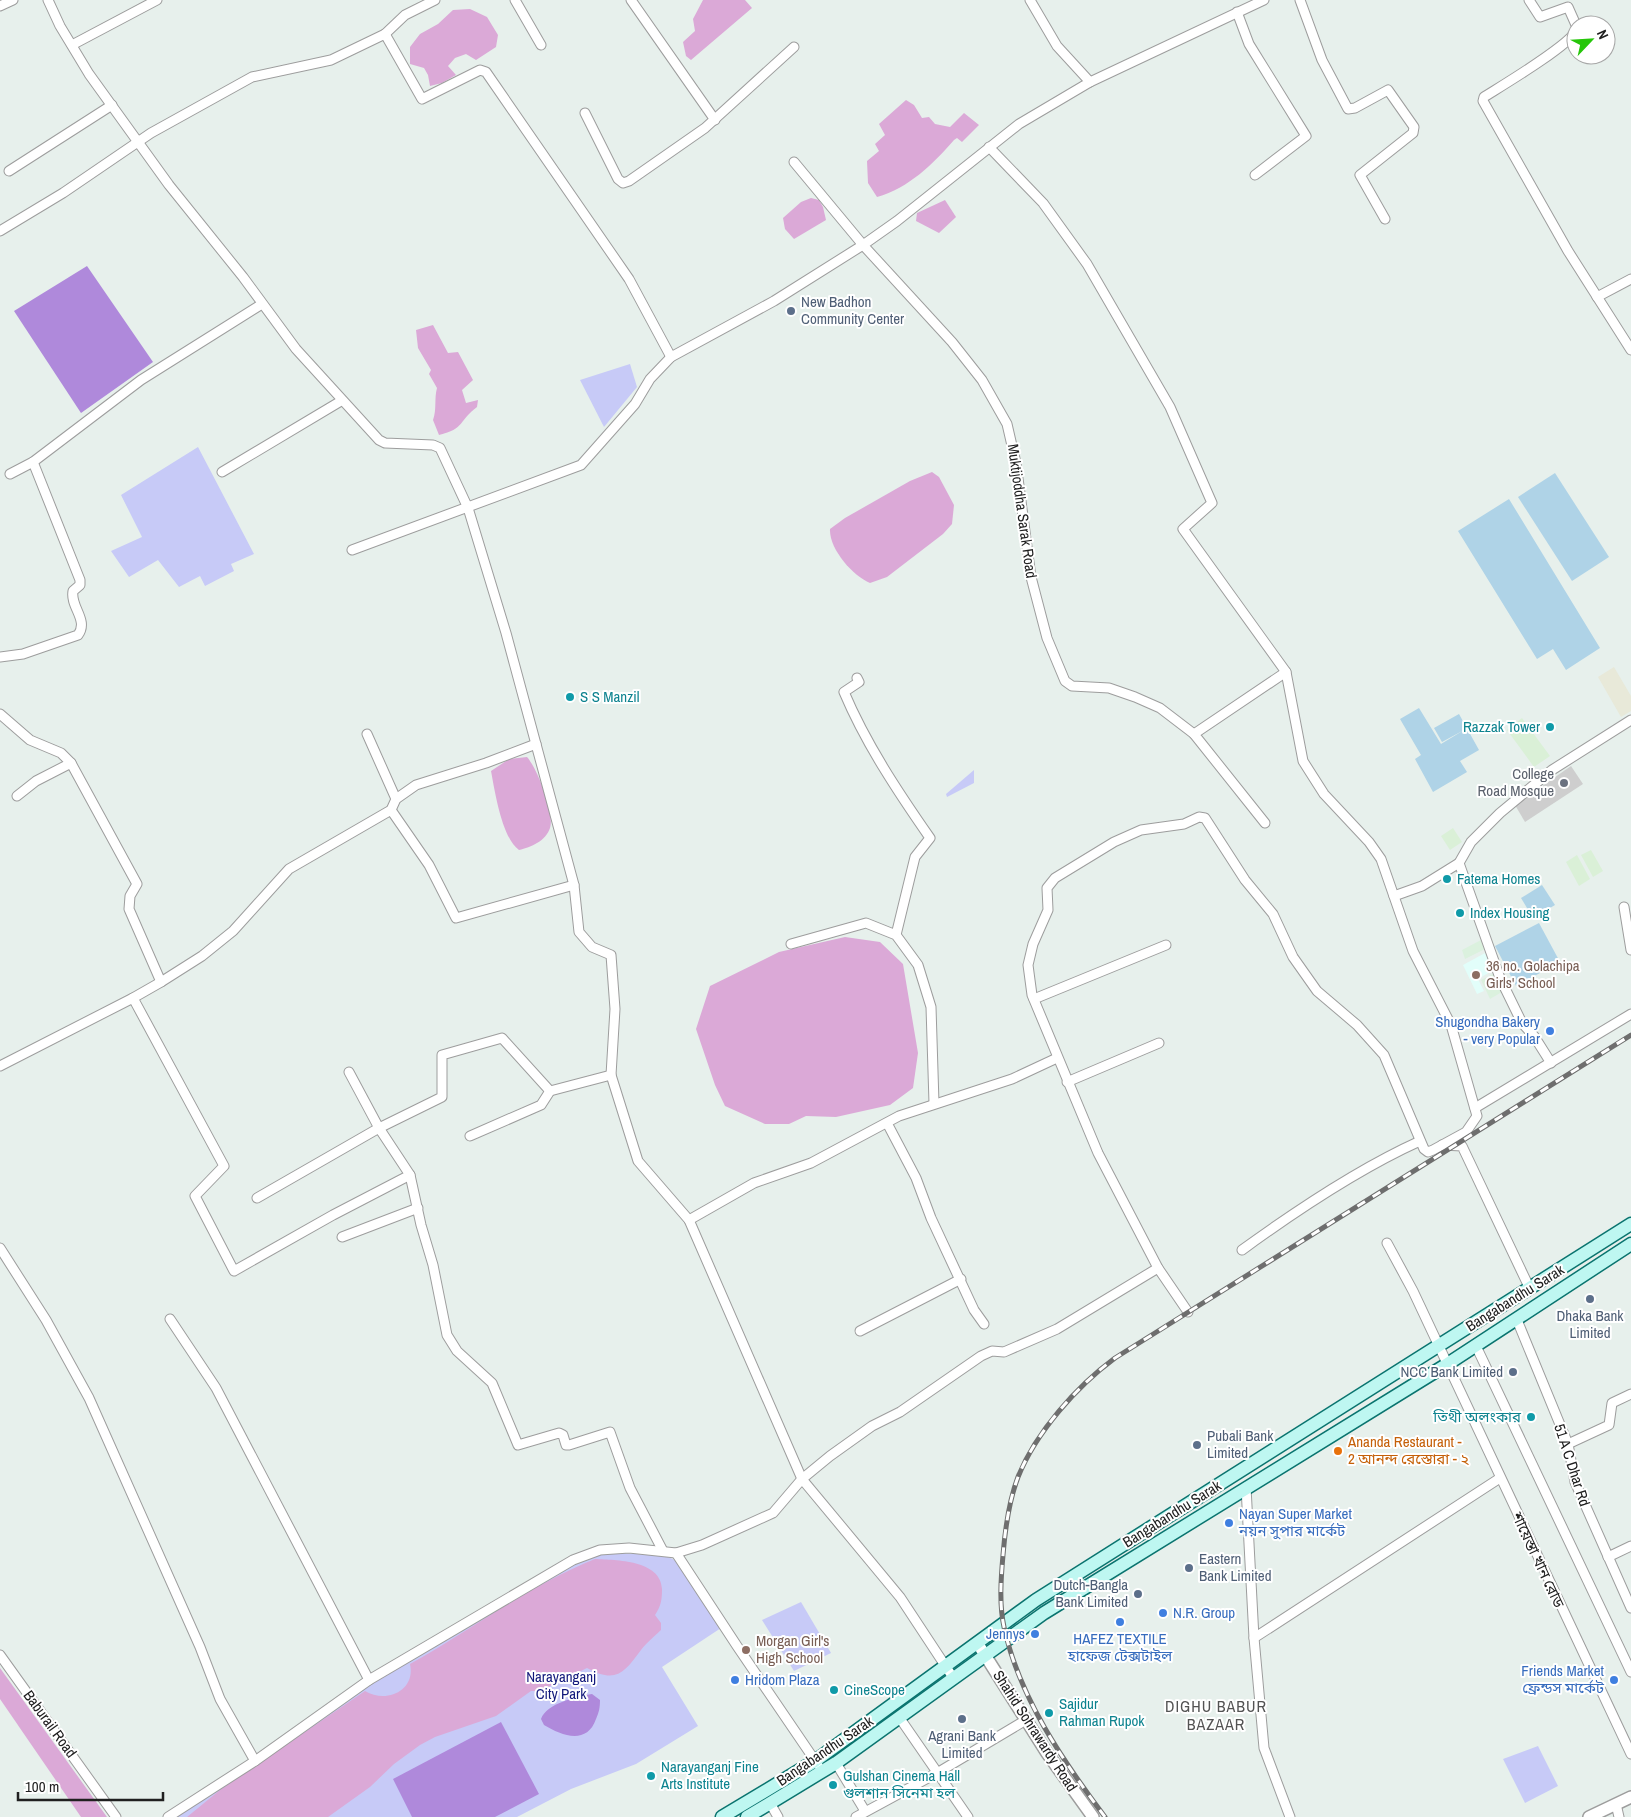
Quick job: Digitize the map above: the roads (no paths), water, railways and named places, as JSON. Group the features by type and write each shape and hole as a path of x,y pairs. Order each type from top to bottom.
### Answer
{"main road":[{"name":"Bangabandhu Sarak","path":"747,1817 770,1803 946,1666 1052,1590 1631,1224"},
{"name":"Bangabandhu Sarak","path":"722,1817 819,1766 836,1763 1044,1613 1446,1365 1631,1244"}],"street":[{"path":"0,6 13,0"},
{"path":"48,0 60,26 72,45 112,106 169,185 296,349 341,401 379,440 385,443 433,445 440,448 468,508 536,744 574,885 579,932 592,947 611,956 616,1009 611,1075 638,1161 690,1220 802,1479 900,1597 954,1679"},
{"path":"72,45 157,0"},
{"path":"0,231 63,193 138,141 252,77 331,60 385,34 405,16 435,0"},
{"path":"515,0 541,44"},
{"path":"632,0 715,120"},
{"path":"1030,0 1057,46 1090,82"},
{"path":"352,550 581,465 635,404 650,379 671,357 774,302 863,245 897,221 1019,124 1090,82 1264,0"},
{"path":"1300,0 1322,60 1348,108 1355,108 1388,90 1414,127 1413,133 1360,175 1385,218"},
{"path":"1529,0 1540,17 1568,7 1572,15"},
{"path":"1237,12 1249,44 1306,136 1255,175"},
{"path":"385,34 422,99 480,70 486,72 629,279 671,357"},
{"path":"1566,42 1483,99 1568,252 1631,350"},
{"path":"585,113 618,179 623,183 629,181 715,120 794,47"},
{"path":"9,171 112,106"},
{"path":"989,147 1043,203 1087,264 1170,407 1212,503 1182,529 1286,672 1303,761 1324,794 1369,842 1381,859 1414,951 1451,1025 1477,1116 1466,1132 1428,1152 1420,1141 1384,1055 1357,1025 1318,991 1293,957 1272,914 1245,880 1205,818 1199,817 1184,824 1141,830 1114,842 1054,878 1047,888 1048,910 1034,944 1028,965 1034,999 1098,1153 1158,1268 1188,1312"},
{"path":"794,162 863,245"},
{"name":"Muktijoddha Sarak Road","path":"863,245 958,350 982,380 1007,424 1016,463 1031,577 1047,638 1065,681 1072,686 1110,688 1135,697 1160,708 1194,734"},
{"path":"1597,297 1631,279"},
{"path":"10,474 33,462 141,380 262,304"},
{"path":"222,472 341,401"},
{"path":"0,657 24,654 78,636 82,629 81,621 72,599 73,591 80,585 80,580 33,462"},
{"path":"1265,823 1194,734 1286,672"},
{"path":"858,678 859,682 844,692 854,715 895,786 930,838 915,857 896,935"},
{"path":"0,714 30,740 61,753 71,763 137,884 130,896 129,909 162,982"},
{"path":"1394,896 1422,886 1459,863 1471,842 1500,814 1552,770 1631,720"},
{"path":"367,734 396,799"},
{"path":"0,1066 133,998 202,956 233,931 289,868 391,810 396,799 416,785 486,763 536,744"},
{"path":"17,796 36,781 71,763"},
{"path":"391,810 429,865 456,918 574,885"},
{"path":"1459,863 1500,978 1522,1023 1534,1036 1551,1063"},
{"path":"1624,907 1631,950"},
{"path":"791,944 866,923 896,935 918,965 931,1007 934,1103"},
{"path":"1034,999 1166,945"},
{"path":"133,998 224,1166 195,1196 234,1271 333,1215 410,1175"},
{"path":"1474,1108 1631,1014"},
{"path":"257,1198 379,1128 442,1097 442,1055 502,1038 550,1091"},
{"path":"1067,1082 1159,1043"},
{"path":"690,1220 754,1183 811,1163 888,1123 934,1103 1012,1079 1057,1058"},
{"path":"349,1072 379,1128 410,1175 447,1335 457,1351 492,1383 518,1445 554,1433 563,1435 565,1443 569,1445 610,1432 630,1488 663,1551"},
{"path":"470,1136 541,1105 550,1091 611,1075"},
{"path":"888,1123 916,1178 931,1218 974,1310 984,1324"},
{"path":"1242,1250 1311,1202 1394,1153 1420,1141"},
{"path":"1442,1144 1462,1146 1475,1168 1530,1289"},
{"path":"342,1237 418,1208"},
{"name":"শায়েস্তা খান রোড","path":"1387,1243 1631,1754"},
{"path":"0,1248 46,1320 89,1398 200,1647 220,1699 255,1760"},
{"path":"168,1817 255,1760 370,1680 572,1560 600,1550 629,1548 676,1553 702,1545 773,1513 802,1479 830,1456 872,1426 900,1412 981,1356 992,1351 1004,1352 1057,1329 1158,1268"},
{"path":"860,1330 961,1279"},
{"path":"170,1319 216,1388 370,1680"},
{"name":"51 A C Dhar Rd","path":"1517,1320 1568,1444 1575,1482 1631,1608"},
{"path":"1476,1346 1631,1672"},
{"path":"1568,1444 1609,1425 1612,1403 1631,1394"},
{"path":"1254,1638 1500,1478"},
{"path":"1246,1487 1254,1638 1264,1748 1290,1817"},
{"path":"1608,1557 1631,1546"},
{"path":"676,1553 819,1766"},
{"name":"Shahid Sohrawardy Road","path":"978,1644 1047,1753 1093,1817"},
{"name":"Baburail Road","path":"0,1655 116,1817"},
{"path":"899,1717 937,1773 954,1794 968,1817"},
{"path":"856,1817 937,1773 1026,1720"},
{"path":"836,1763 865,1811"},
{"path":"1589,1817 1631,1797"},
{"path":"770,1803 778,1817"},
{"path":"1616,1804 1619,1817"}],"railway":[{"path":"1105,1817 1059,1751 1031,1703 1011,1653 1004,1627 1001,1609 1001,1582 1008,1516 1018,1477 1035,1443 1072,1396 1115,1358 1631,1035"}],"place":[{"name":"New Badhon Community Center","path":"791,311"},
{"name":"S S Manzil","path":"570,697"},
{"name":"Razzak Tower","path":"1550,727"},
{"name":"College Road Mosque","path":"1564,783"},
{"name":"Fatema Homes","path":"1447,879"},
{"name":"Index Housing","path":"1460,913"},
{"name":"36 no. Golachipa Girls' School","path":"1476,975"},
{"name":"Shugondha Bakery - very Popular","path":"1550,1031"},
{"name":"Dhaka Bank Limited","path":"1590,1299"},
{"name":"NCC Bank Limited","path":"1513,1372"},
{"name":"তিথী অলংকার","path":"1531,1417"},
{"name":"Pubali Bank Limited","path":"1197,1445"},
{"name":"Ananda Restaurant - 2 আনন্দ রেস্তোরা - ২","path":"1338,1451"},
{"name":"Nayan Super Market নয়ন সুপার মার্কেট","path":"1229,1523"},
{"name":"Eastern Bank Limited","path":"1189,1568"},
{"name":"Dutch-Bangla Bank Limited","path":"1138,1594"},
{"name":"N.R. Group","path":"1163,1613"},
{"name":"HAFEZ TEXTILE হাফেজ টেক্সটাইল","path":"1120,1622"},
{"name":"Jennys","path":"1035,1634"},
{"name":"Morgan Girl's High School","path":"746,1650"},
{"name":"Hridom Plaza","path":"735,1680"},
{"name":"Friends Market ফ্রেন্ডস মার্কেট","path":"1614,1680"},
{"name":"CineScope","path":"834,1690"},
{"name":"Sajidur Rahman Rupok","path":"1049,1713"},
{"name":"Agrani Bank Limited","path":"962,1719"},
{"name":"Narayanganj Fine Arts Institute","path":"651,1776"},
{"name":"Gulshan Cinema Hall গুলশান সিনেমা হল","path":"833,1785"}],"district":[{"name":"DIGHU BABUR BAZAAR","path":"1216,1715"}],"park label":[{"name":"Narayanganj City Park","path":"561,1686"}]}
